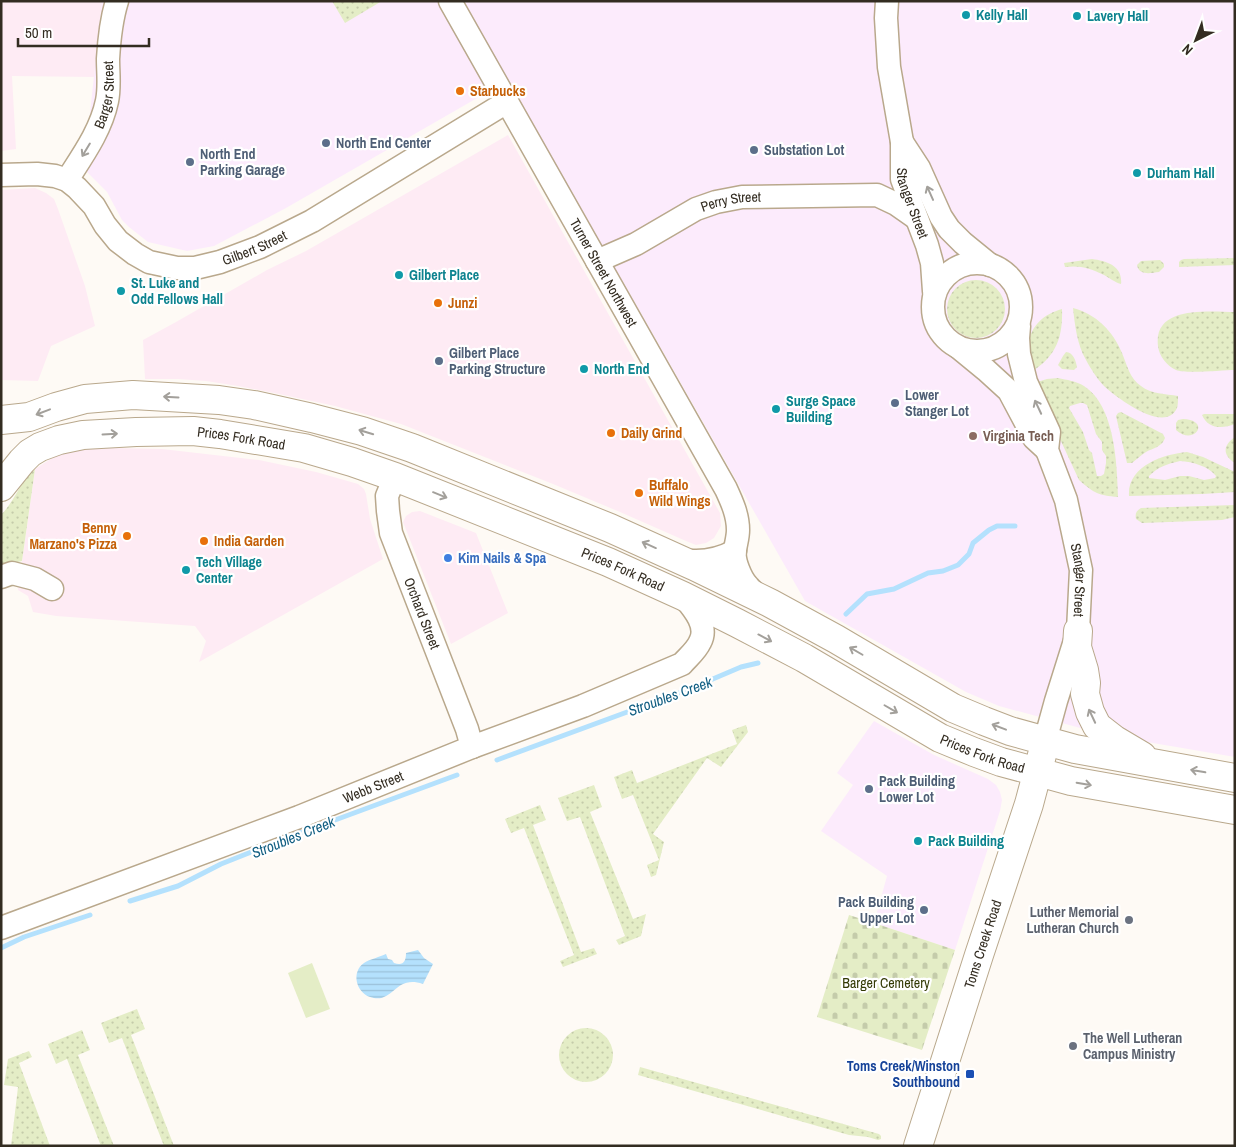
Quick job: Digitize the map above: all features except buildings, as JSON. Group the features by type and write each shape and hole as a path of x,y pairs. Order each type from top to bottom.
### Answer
{"main road":[{"path":"1,420 29,417 85,399 133,394 219,400 254,405 362,431 412,448 610,528 716,576 836,639 953,708 1010,731 1075,750 1235,778"},
{"name":"Prices Fork Road","path":"1,487 22,461 40,447 59,440 83,435 193,431 304,448 395,477 608,562 683,596 804,658 940,738 974,752 1001,762 1071,782 1235,810"},
{"path":"304,448 352,450 390,459 398,458 412,448"},
{"path":"1,451 4,460 1,483"},
{"path":"395,477 406,471 418,470 441,474 481,476"},
{"path":"1078,631 1077,647 1084,670 1085,694 1090,712 1097,726 1135,752 1161,764"},
{"name":"Toms Creek Road","path":"918,1146 1029,804 1045,741"}],"street":[{"name":"Barger Street","path":"67,180 98,130 103,115 107,100 108,57 117,1"},
{"name":"Turner Street Northwest","path":"450,1 726,489 736,512 738,529 735,551 742,577 748,587 770,603"},
{"name":"Stanger Street","path":"887,1 886,18 889,67 902,142 902,179 927,245 931,260 934,291"},
{"name":"Gilbert Street","path":"1,175 38,174 67,180 94,206 105,225 118,241 135,254 150,262 178,268 195,268 220,262 260,248 312,221 507,102"},
{"name":"Stanger Street","path":"902,142 919,168 941,217 949,229 990,265"},
{"path":"877,195 902,179"},
{"name":"Perry Street","path":"597,261 636,244 696,209 742,196 877,195 896,204 916,218"},
{"path":"975,262 990,265 1003,273 1020,293 1022,314 1019,326 1012,337 998,346 980,351 969,350 957,346 937,329 931,303 934,291 941,280 957,267 975,262"},
{"name":"Stanger Street","path":"1019,326 1020,354 1026,382 1049,432 1047,450"},
{"name":"Stanger Street","path":"957,346 1010,391 1034,438 1047,450 1066,500 1081,570 1078,631 1045,741"},
{"name":"Orchard Street","path":"395,477 387,496 391,533 467,728 472,747"},
{"path":"680,560 707,561 724,557 735,551"},
{"path":"1,577 12,573 35,579 52,589"},
{"path":"683,596 699,618 702,637"},
{"name":"Webb Street","path":"1,928 299,817 472,747 583,706 682,664 694,651 702,637 719,627 737,623"}],"shaded area":[{"path":"1,1 102,1 94,77 12,76 16,149 1,151"},
{"name":"Virginia Tech","path":"102,1 1235,1 1235,757 1106,735 999,706 966,692 805,601 569,187 505,82 286,208 214,246 187,251 148,242 122,220 107,192 84,169"},
{"name":"North End","path":"508,135 720,513 721,526 714,538 706,543 696,545 553,484 401,424 335,406 238,386 206,381 145,379 143,340 267,270 306,251"},
{"path":"35,188 54,199 85,286 95,326 51,346 38,381 1,380 1,190"},
{"path":"111,448 162,449 259,460 316,472 358,484 364,489 366,494 370,519 383,559 199,662 206,641 195,626 56,616 33,612 28,596 18,590 35,469 65,450"},
{"path":"420,511 476,533 508,613 451,644 403,522 406,516 412,512"},
{"path":"874,721 934,755 988,779 996,785 1000,792 1002,800 1000,811 955,950 874,923 887,876 821,831 853,785 837,773"}],"green space":[{"path":"332,1 382,1 345,23"},
{"path":"1235,258 1235,265 1179,267 1179,262 1184,259"},
{"path":"1092,259 1108,263 1117,269 1121,278 1121,284 1085,268 1065,267 1064,263"},
{"path":"1160,260 1164,267 1159,272 1143,272 1140,271 1137,265 1141,261"},
{"path":"970,280 982,280 997,288 1005,303 1005,315 997,330 982,338 970,338 955,330 947,315 947,303 955,288"},
{"path":"1073,308 1089,314 1109,331 1137,383 1145,389 1154,392 1178,396 1177,408 1171,415 1162,418 1140,411 1119,398 1101,383 1080,348"},
{"path":"1062,309 1061,329 1056,346 1046,360 1030,373 1027,348 1035,326 1044,317"},
{"path":"1198,312 1235,312 1235,370 1181,371 1170,366 1162,357 1158,346 1159,333 1164,323 1173,317"},
{"path":"1066,352 1071,354 1075,360 1077,367 1074,370 1062,369 1058,365"},
{"path":"1058,378 1081,384 1094,395 1102,407 1108,421 1115,452 1118,497 1097,493 1079,480 1034,383","holes":["1083,403 1087,405 1096,434 1102,442 1102,450 1106,456 1104,474 1101,476 1097,476 1092,453 1089,450 1083,432 1069,408 1070,406"]},
{"path":"1121,412 1163,434 1165,438 1160,445 1144,453 1132,463 1127,463 1116,416"},
{"path":"1235,414 1235,424 1216,427 1205,420 1202,415"},
{"path":"1178,420 1192,420 1197,424 1197,431 1194,434 1189,436 1176,430 1176,423"},
{"path":"1235,437 1235,463 1228,457 1226,447"},
{"path":"1187,452 1203,457 1235,472 1235,492 1129,496 1130,486 1140,469 1158,459","holes":["1180,461 1205,467 1216,476 1215,478 1204,480 1189,476 1165,480 1149,478 1152,473 1163,466"]},
{"path":"35,469 22,561 1,566 1,515 25,479"},
{"path":"1235,505 1235,517 1222,520 1142,523 1136,519 1137,511 1141,508"},
{"path":"746,725 748,732 721,767 707,758 653,834 664,842 656,875 651,877 647,865 659,860 633,795 622,799 614,777 632,770 637,783 737,744 732,730"},
{"path":"594,785 602,807 590,812 633,919 646,914 641,936 619,945 616,940 625,936 580,817 567,821 558,798"},
{"path":"540,805 546,820 533,825 581,952 594,948 597,954 563,967 560,961 574,955 524,828 511,833 505,819"},
{"name":"Barger Cemetery","path":"849,915 955,950 922,1050 817,1017"},
{"path":"312,963 330,1009 306,1018 288,973"},
{"path":"137,1009 145,1029 131,1035 174,1146 164,1146 122,1038 109,1043 101,1023"},
{"path":"586,1028 596,1030 605,1036 611,1045 613,1055 611,1065 605,1074 596,1080 586,1082 576,1080 567,1074 561,1065 559,1055 561,1045 567,1036 576,1030"},
{"path":"82,1030 90,1050 78,1055 114,1146 101,1146 67,1059 56,1064 48,1044"},
{"path":"29,1051 32,1057 19,1063 50,1146 11,1146 18,1087 4,1085 8,1059"},
{"path":"640,1067 879,1134 881,1139 849,1135 638,1075"}],"water":[{"path":"418,950 424,958 433,964 423,984 406,983 390,994 378,998 370,997 361,991 356,976 357,971 364,963 386,954 388,959 394,963 402,964 405,961 406,953"}],"waterway":[{"name":"Stroubles Creek","path":"846,614 867,594 894,589 928,573 943,571 958,565 969,554 973,543 989,530 997,526 1015,526"},
{"name":"Stroubles Creek","path":"497,760 687,690 741,667 758,663"},
{"name":"Stroubles Creek","path":"130,901 178,886 221,864 457,775"},
{"name":"Stroubles Creek","path":"1,948 24,937 90,915"}],"place":[{"name":"Kelly Hall","path":"966,15"},
{"name":"Lavery Hall","path":"1077,16"},
{"name":"Starbucks","path":"460,91"},
{"name":"North End Center","path":"326,143"},
{"name":"Substation Lot","path":"754,150"},
{"name":"North End Parking Garage","path":"190,162"},
{"name":"Durham Hall","path":"1137,173"},
{"name":"Gilbert Place","path":"399,275"},
{"name":"St. Luke and Odd Fellows Hall","path":"121,291"},
{"name":"Junzi","path":"438,303"},
{"name":"Gilbert Place Parking Structure","path":"439,361"},
{"name":"North End","path":"584,369"},
{"name":"Lower Stanger Lot","path":"895,403"},
{"name":"Surge Space Building","path":"776,409"},
{"name":"Daily Grind","path":"611,433"},
{"name":"Virginia Tech","path":"973,436"},
{"name":"Buffalo Wild Wings","path":"639,493"},
{"name":"Benny Marzano's Pizza","path":"127,536"},
{"name":"India Garden","path":"204,541"},
{"name":"Kim Nails & Spa","path":"448,558"},
{"name":"Tech Village Center","path":"186,570"},
{"name":"Pack Building Lower Lot","path":"869,789"},
{"name":"Pack Building","path":"918,841"},
{"name":"Pack Building Upper Lot","path":"924,910"},
{"name":"Luther Memorial Lutheran Church","path":"1129,920"},
{"name":"The Well Lutheran Campus Ministry","path":"1073,1046"},
{"name":"Toms Creek/Winston Southbound","path":"970,1074"}]}
